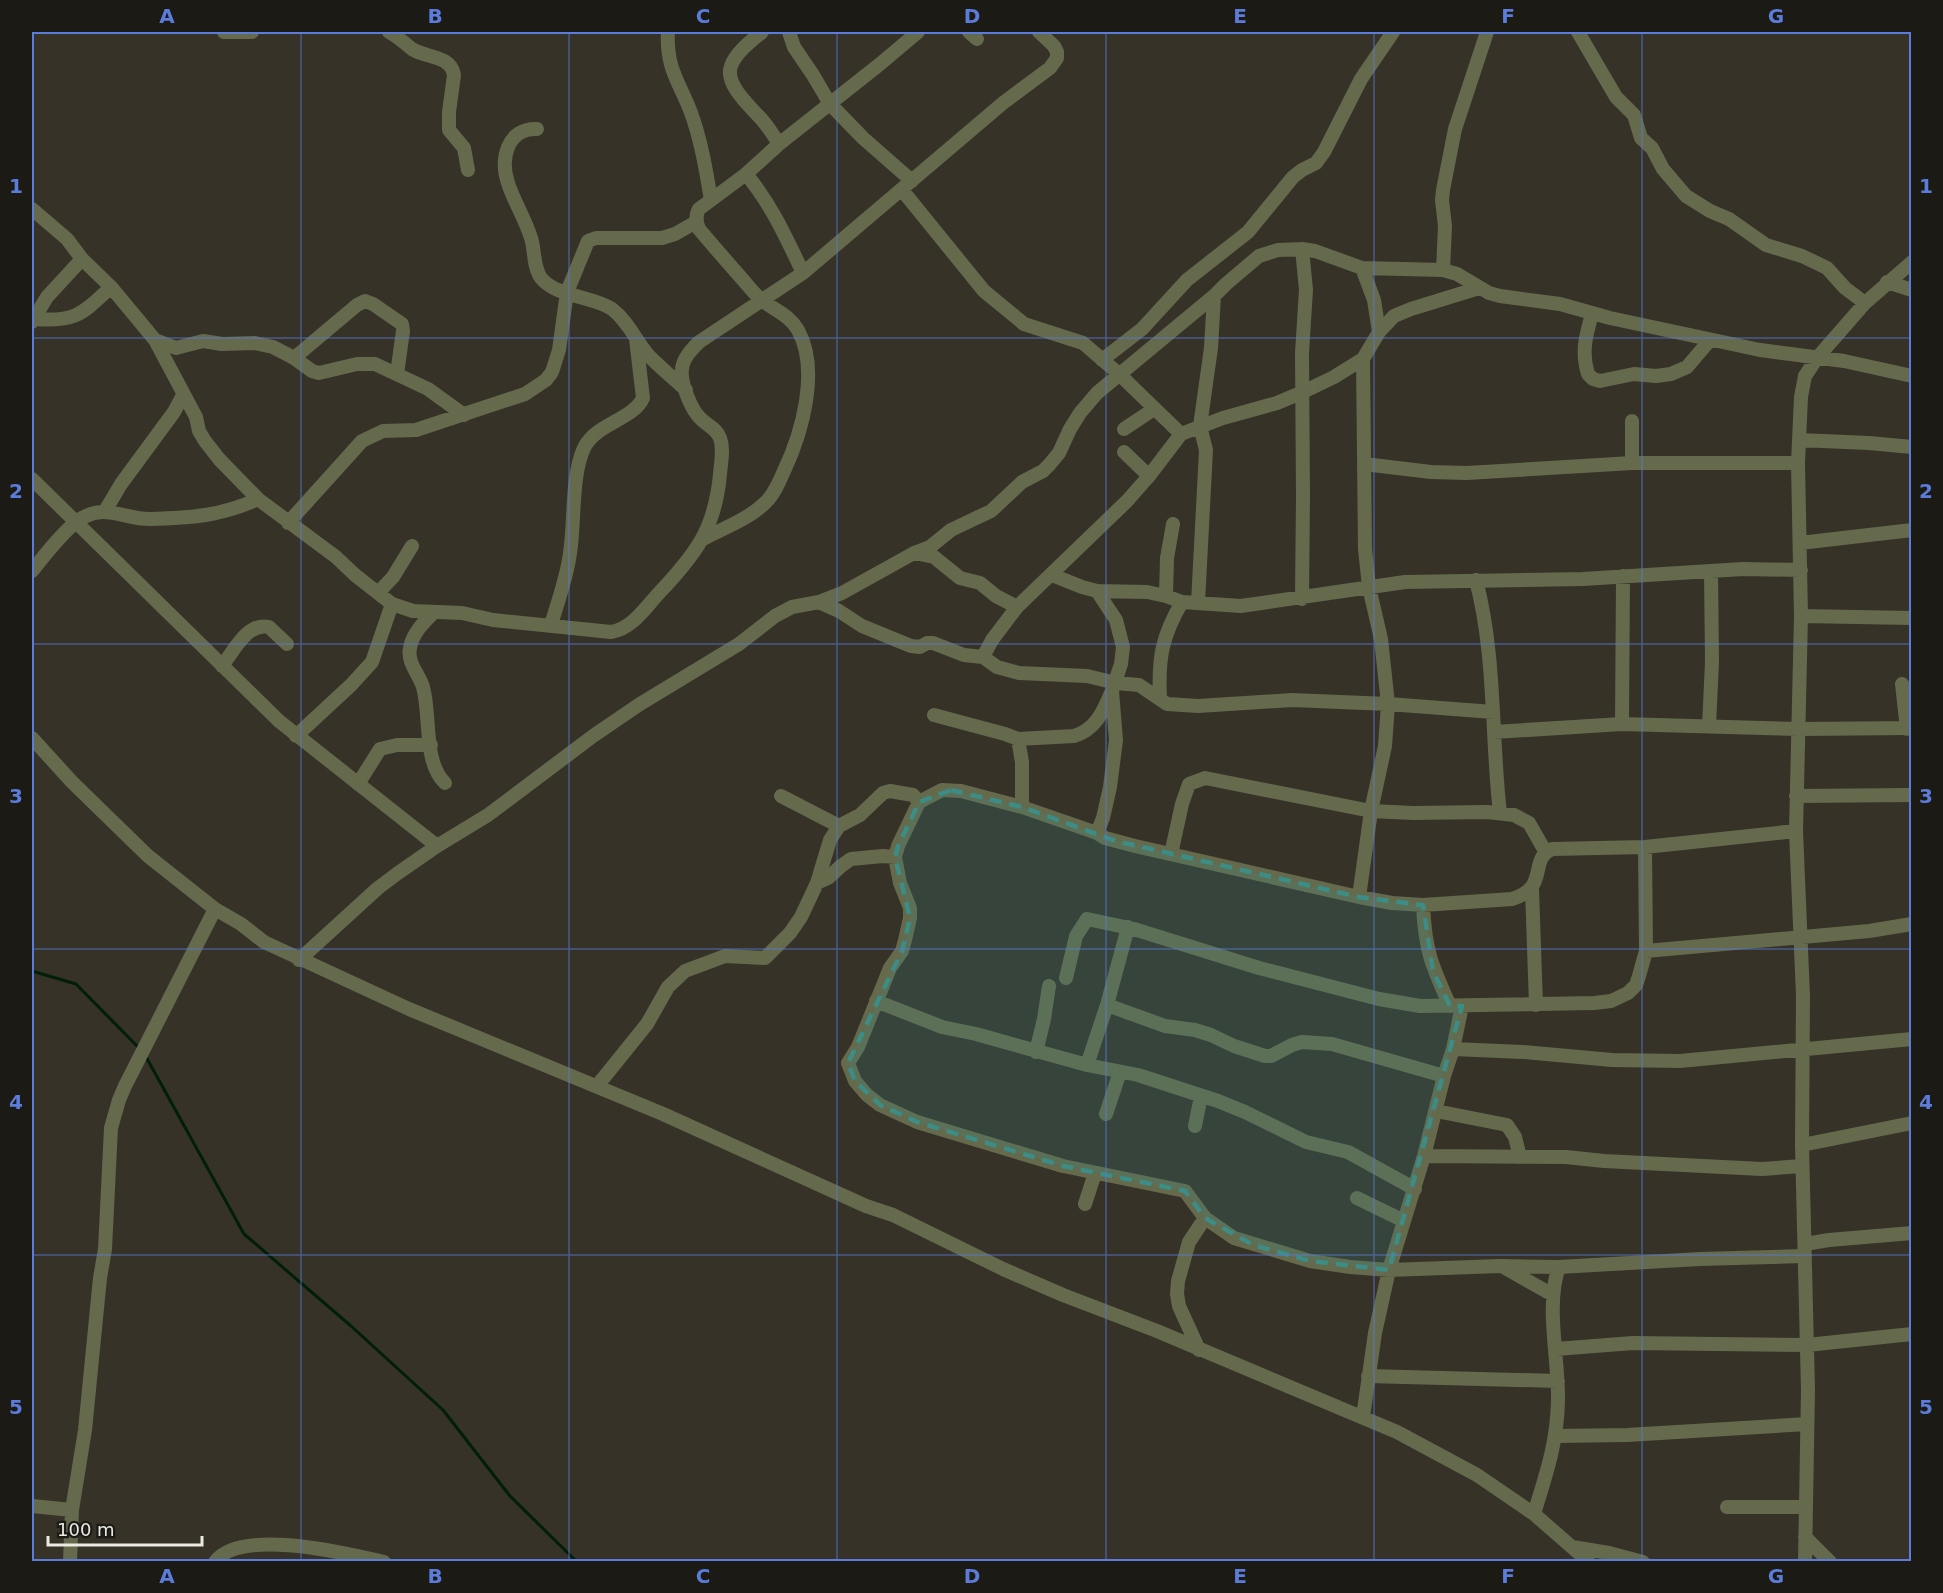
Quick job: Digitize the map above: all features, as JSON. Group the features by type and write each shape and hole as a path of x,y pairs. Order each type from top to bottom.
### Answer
{"street":[{"path":"224,32 252,32"},
{"path":"389,32 413,50 444,60 453,69 449,130 464,148 468,170"},
{"path":"668,32 670,67 690,111 706,168 711,200"},
{"path":"762,32 737,55 730,73 733,84 779,144"},
{"path":"789,32 794,47 830,104 907,186 984,291 1024,324 1083,343 1181,434"},
{"path":"703,539 738,522 767,501 776,489 801,428 807,394 807,369 802,339 787,316 762,301 699,229 696,222 699,209 746,174 779,144 918,32"},
{"path":"32,208 67,239 82,259 111,287 155,340 196,417 199,431 219,459 258,500 336,557 392,604 413,611 462,613 493,620 620,631 641,614 677,574 703,539 714,513 722,447 715,429 693,410 682,369 689,353 699,342 803,273 1003,103 1050,68 1057,58 1057,52 1039,32"},
{"path":"1102,360 1142,329 1187,280 1248,232 1293,177 1316,163 1329,144 1361,79 1393,32"},
{"path":"1443,270 1443,190 1455,129 1487,32"},
{"path":"1578,32 1616,97 1634,115 1641,138 1652,148 1663,169 1686,196 1710,211 1729,219 1766,245 1802,256 1827,268 1845,288 1865,303"},
{"path":"537,129 529,129 515,135 508,143 506,161 508,182 523,214 541,277 551,286 610,308 626,324 650,356 686,390"},
{"path":"746,174 778,219 803,273"},
{"path":"288,523 362,441 382,431 416,430 464,415 525,394 546,380 552,372 559,350 567,292 585,243 596,238 662,238 675,234 696,222"},
{"path":"1302,249 1306,290 1302,353 1302,598"},
{"path":"299,960 378,888 437,846 488,815 593,736 640,704 739,644 775,616 792,607 819,602 851,589 914,553 930,547 951,530 991,511 1022,482 1043,471 1059,453 1080,413 1097,393 1259,256 1278,250 1302,249 1315,251 1362,268 1443,270 1457,274 1479,288 1500,296 1545,302 1760,350 1879,367 1911,376"},
{"path":"33,320 47,297 82,259"},
{"path":"1805,1562 1807,1345 1802,1166 1801,938 1796,831 1801,616 1798,463 1802,386 1805,376 1817,358 1865,303 1911,262"},
{"path":"1362,268 1374,300 1379,332"},
{"path":"1887,282 1911,290"},
{"path":"33,320 70,318 82,313 111,287"},
{"path":"983,657 1017,607 1052,575 1149,476 1181,434 1276,403 1334,377 1363,359 1379,332 1394,316 1479,288"},
{"path":"1198,603 1206,450 1200,426 1211,348 1214,296"},
{"path":"294,358 357,305 365,301 402,324 397,374"},
{"path":"1592,314 1584,342 1584,351 1588,374 1600,381 1631,374 1656,376 1677,372 1687,367 1710,340"},
{"path":"551,625 570,554 575,498 583,451 594,434 637,407 643,398 636,339"},
{"path":"155,340 176,348 203,341 222,344 255,343 273,347 319,373 365,362 375,364 428,389 464,415"},
{"path":"1359,897 1371,811 1385,746 1388,704 1381,639 1369,587 1365,549 1363,359"},
{"path":"105,511 120,484 174,412 183,395"},
{"path":"1124,429 1154,408"},
{"path":"1632,421 1632,462"},
{"path":"1799,440 1911,447"},
{"path":"1124,452 1149,476"},
{"path":"1364,464 1431,472 1467,473 1632,462 1798,463"},
{"path":"32,479 296,736 437,846"},
{"path":"32,571 75,522 96,512 105,511 147,519 202,516 222,513 258,500"},
{"path":"1166,596 1167,558 1173,524"},
{"path":"1800,543 1911,530"},
{"path":"378,593 393,577 412,546"},
{"path":"914,553 934,557 960,578 980,583 996,596 1017,607"},
{"path":"1052,575 1097,591 1146,592 1182,602 1241,606 1406,582 1547,580 1743,569 1801,570"},
{"path":"1709,726 1712,662 1711,571"},
{"path":"1622,724 1623,576"},
{"path":"1476,580 1485,613 1500,813"},
{"path":"934,715 1018,739 1081,734 1095,723 1114,687 1121,664 1122,638 1116,620 1097,591"},
{"path":"819,602 839,611 862,626 911,646 920,647 933,643 965,655 983,657 997,667 1019,673 1087,676 1114,687 1139,685 1167,704 1198,706 1292,700 1492,712"},
{"path":"1160,698 1159,665 1163,642 1171,620 1182,602"},
{"path":"296,736 351,686 372,662 392,604"},
{"path":"433,613 418,630 409,652 411,665 423,688 436,769 445,783"},
{"path":"1801,616 1911,618"},
{"path":"222,666 249,632 258,626 268,627 287,644"},
{"path":"1494,732 1622,724 1798,729 1909,729 1902,684"},
{"path":"1097,833 1110,787 1116,740 1114,687"},
{"path":"32,738 72,782 148,856 215,909 241,924 264,942 409,1009 663,1114 866,1206 893,1215 1003,1269 1397,1432 1478,1475 1533,1514 1589,1562"},
{"path":"1018,739 1022,762 1022,807"},
{"path":"358,784 380,749 431,745"},
{"path":"1171,854 1189,784 1205,778 1371,811 1514,815 1529,823 1545,851"},
{"path":"1532,889 1512,899 1423,905 1359,897 1116,841 1022,807 951,790 936,793 920,802 898,846 895,857 900,883 908,900 910,918 902,951 890,968 858,1047 848,1064 855,1081 867,1095 880,1105 916,1122 1023,1155 1095,1173 1185,1191 1205,1218 1234,1238 1310,1261 1389,1270 1500,1266 1559,1267 1805,1250 1829,1240 1911,1233"},
{"path":"597,1086 647,1024 668,987 676,978 695,966 725,956 765,958 790,933 801,917 817,883 830,840 839,826 860,815 883,793 914,795 920,802"},
{"path":"1796,796 1911,795"},
{"path":"781,796 839,826"},
{"path":"1545,851 1566,848 1645,846 1796,831"},
{"path":"1066,978 1076,936 1087,919 1128,927 1259,968 1379,999 1420,1006 1536,1005 1594,1003 1611,1000 1628,993 1636,985 1646,951 1645,846"},
{"path":"1536,1005 1532,889 1545,851"},
{"path":"817,883 828,878 851,859 895,857"},
{"path":"1363,1417 1368,1376 1389,1270 1415,1189 1453,1049 1456,1006 1433,971 1428,953 1423,905"},
{"path":"70,1562 72,1510 85,1430 105,1249 114,1116 125,1086 215,909"},
{"path":"1646,951 1801,938 1911,924"},
{"path":"1087,1065 1107,1005 1128,927"},
{"path":"1036,1052 1049,986"},
{"path":"876,1001 942,1027 1161,1082 1245,1112 1306,1142 1348,1152 1415,1189"},
{"path":"1107,1005 1165,1026 1195,1030 1211,1035 1234,1046 1265,1056 1272,1056 1302,1042 1313,1041 1332,1044 1444,1076"},
{"path":"1453,1049 1653,1061 1734,1057 1911,1039"},
{"path":"1106,1114 1120,1072"},
{"path":"1195,1126 1201,1096"},
{"path":"1436,1111 1507,1125 1515,1137 1520,1157"},
{"path":"1802,1145 1911,1123"},
{"path":"1424,1156 1566,1157 1762,1169 1802,1166"},
{"path":"1084,1204 1095,1173"},
{"path":"1357,1198 1404,1221"},
{"path":"1199,1350 1179,1306 1177,1294 1178,1281 1189,1242 1205,1218"},
{"path":"1500,1266 1552,1295"},
{"path":"1533,1514 1554,1452 1556,1436 1558,1381 1552,1295 1554,1279 1559,1267"},
{"path":"1556,1349 1633,1343 1807,1345 1911,1334"},
{"path":"1368,1376 1558,1381"},
{"path":"1556,1436 1627,1435 1807,1424"},
{"path":"32,1506 72,1510"},
{"path":"1727,1507 1806,1507"},
{"path":"1805,1537 1830,1562"},
{"path":"216,1562 220,1556 231,1549 263,1545 326,1549 384,1562"},
{"path":"1572,1547 1643,1562"}],"highlighted area":[{"path":"951,790 1022,807 1116,841 1359,897 1423,905 1433,971 1450,1006 1462,1006 1389,1270 1310,1261 1253,1245 1205,1218 1185,1191 1063,1166 917,1122 880,1105 855,1081 848,1063 902,951 910,918 895,857 898,846 919,802"}],"waterway":[{"path":"32,971 76,984 139,1048"},
{"path":"145,1055 244,1234 351,1326 443,1410 510,1496 577,1562"}]}
